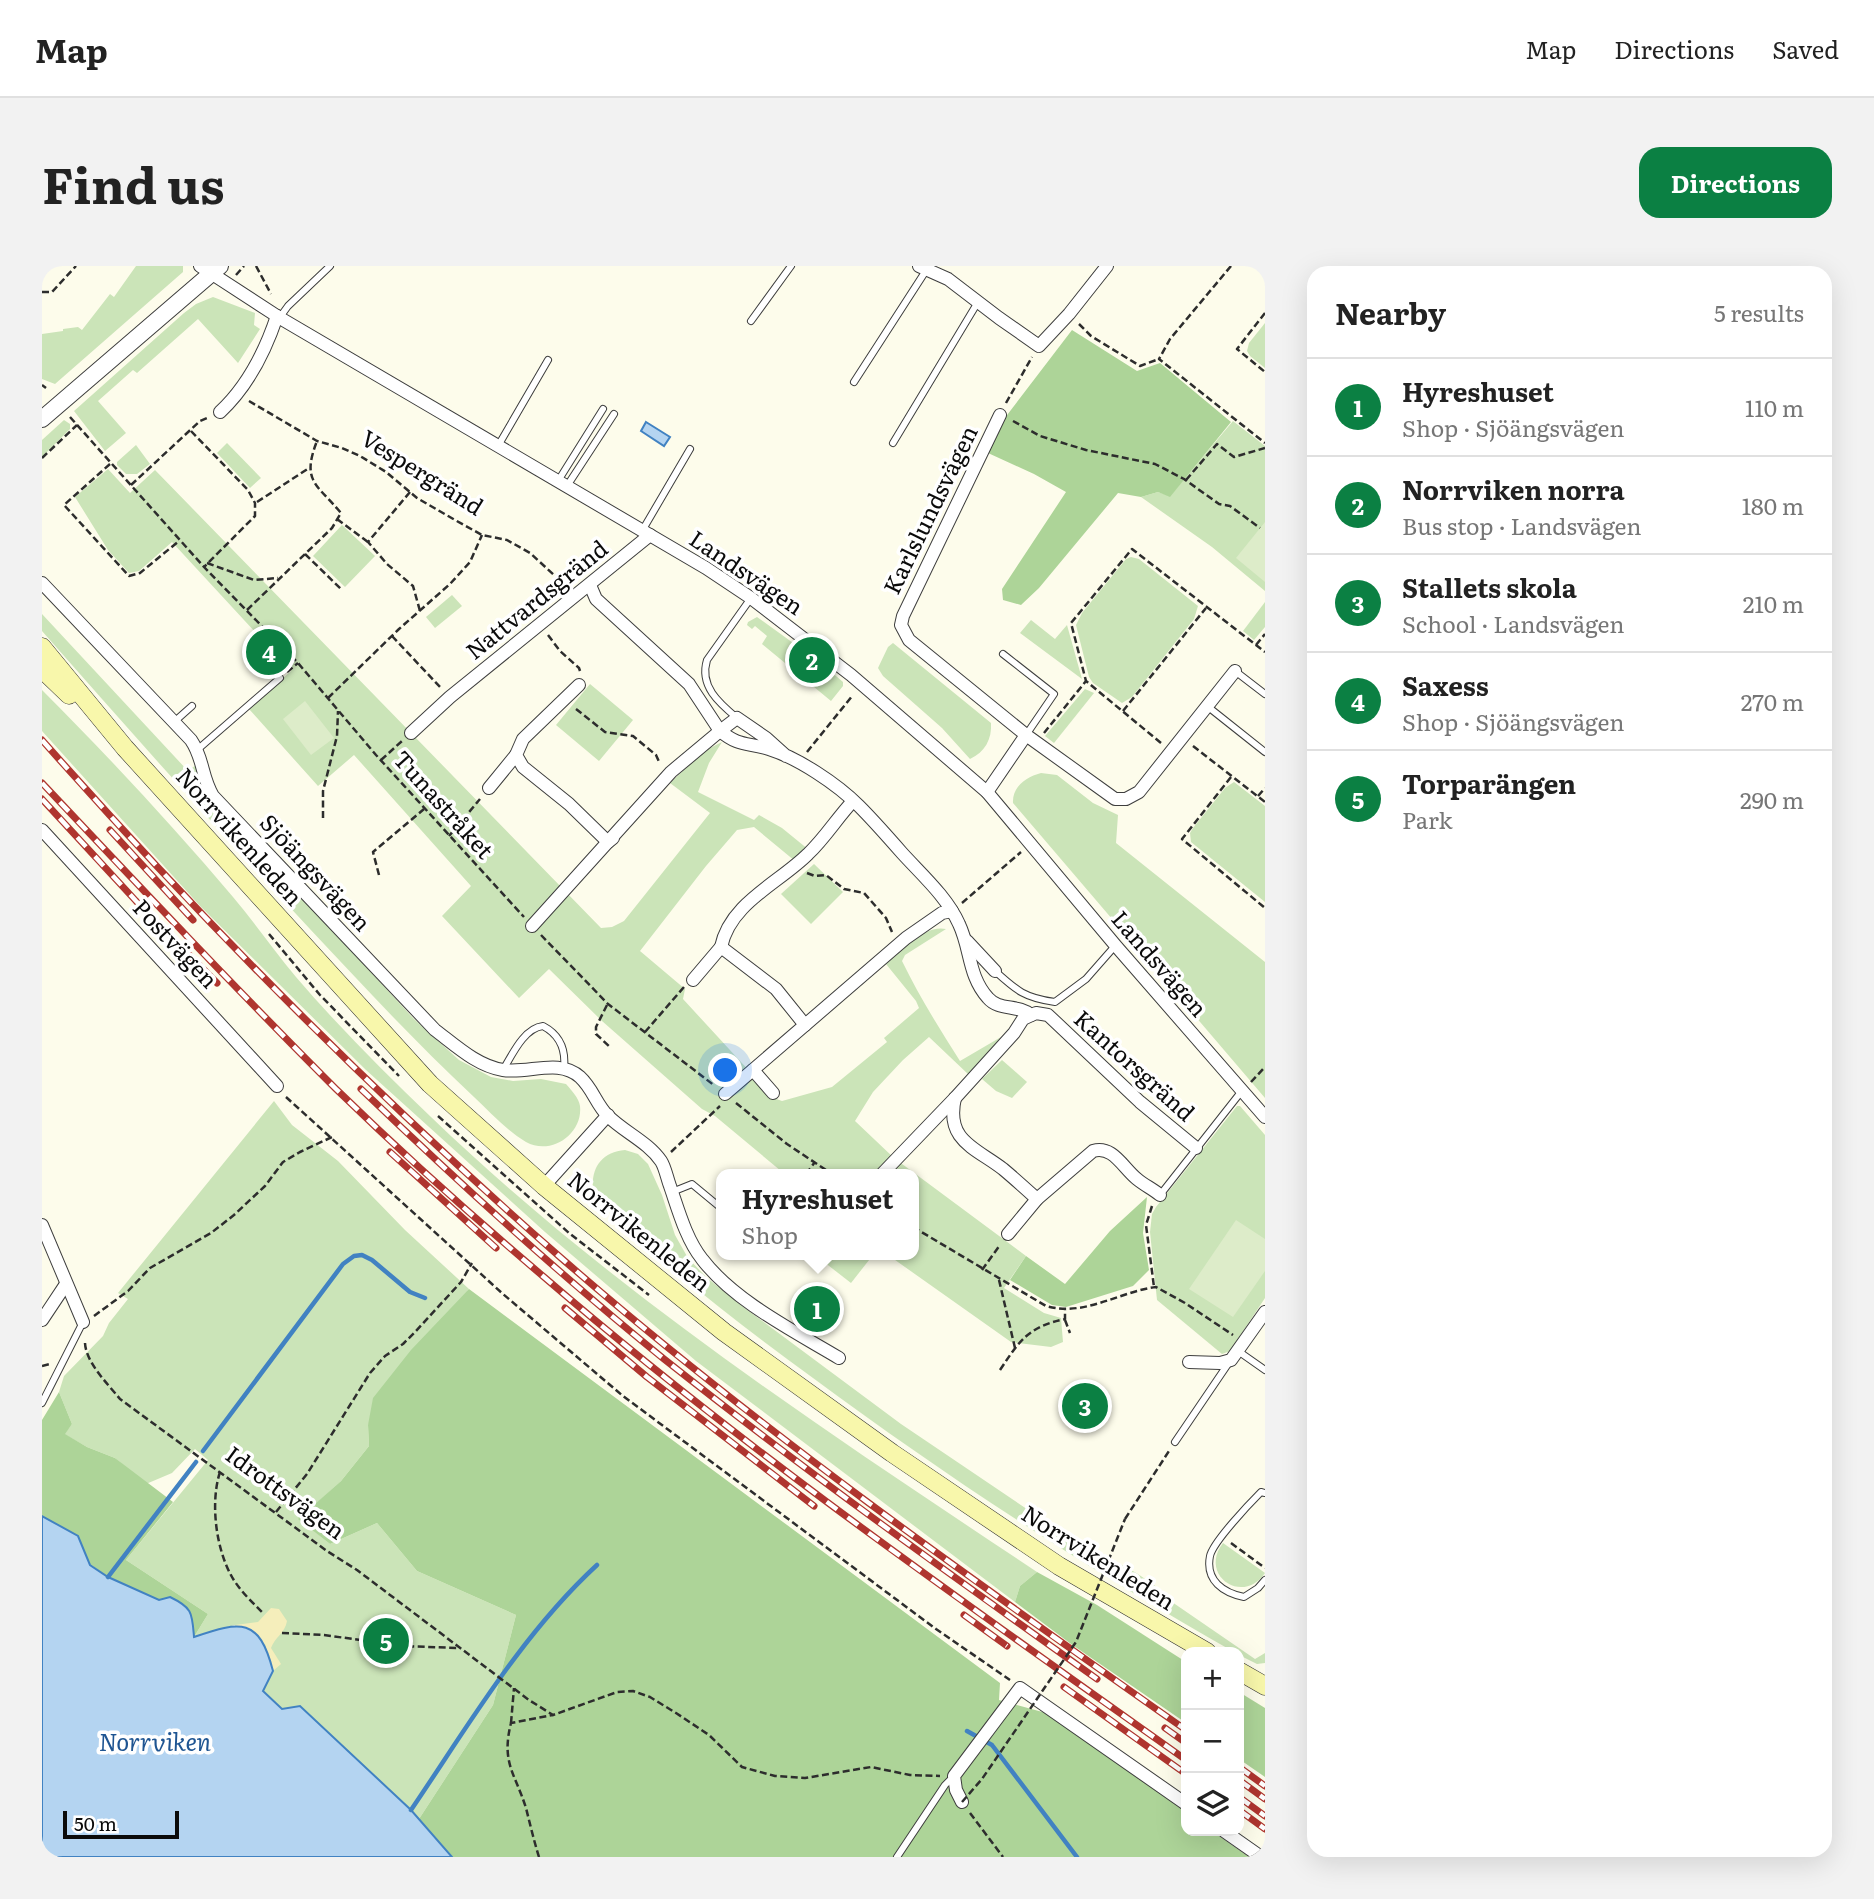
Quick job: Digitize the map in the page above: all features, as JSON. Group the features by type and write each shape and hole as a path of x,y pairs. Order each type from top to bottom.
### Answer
{"main road":[{"name":"Norrvikenleden","path":"42,647 125,748 429,1084 544,1186 724,1332 892,1453 1059,1566 1198,1647"},
{"name":"Norrvikenleden","path":"42,669 125,748"},
{"path":"1244,1674 1265,1686"}],"street":[{"path":"923,268 948,279 1039,346 1069,314 1107,266"},
{"name":"Landsvägen","path":"210,269 274,314 706,568 751,598 851,675 987,792 1265,1117"},
{"path":"42,419 210,269"},
{"path":"220,412 239,395 268,343 274,314"},
{"name":"Karlslundsvägen","path":"1000,415 903,616 901,625 909,640 1031,739 1115,799 1126,799 1139,792 1235,671"},
{"name":"Nattvardsgränd","path":"411,733 450,697 590,585 646,533"},
{"name":"Sjöängsvägen","path":"42,583 174,722 197,750 204,782 214,796 435,1030 471,1057 503,1070 564,1068"},
{"path":"590,585 596,599 689,684 720,731 734,742 767,748 786,756 839,789 853,801 922,874 952,911 964,938 995,971"},
{"path":"489,788 516,755 523,739 579,685"},
{"path":"532,926 671,772 737,718 786,756"},
{"path":"987,792 1031,739"},
{"path":"516,755 523,767 569,804 608,842 613,838"},
{"path":"693,980 721,947 725,931 746,905 805,858 853,801"},
{"name":"Postvägen","path":"42,830 276,1086"},
{"path":"725,1094 901,942 942,913 952,911"},
{"name":"Kantorsgränd","path":"964,938 974,979 987,997 996,1005 1026,1013 1048,1015 1140,1102 1196,1148"},
{"path":"721,947 776,989 805,1024"},
{"path":"887,1169 1014,1033 1026,1013"},
{"path":"564,1068 578,1075 608,1115 661,1161 685,1227 701,1258 733,1289 781,1324 839,1358"},
{"path":"753,1070 773,1093"},
{"path":"956,1097 952,1111 956,1129 968,1147 1002,1168 1037,1199"},
{"path":"544,1186 608,1115"},
{"path":"1007,1234 1037,1199 1093,1151 1101,1149 1109,1152 1137,1179 1160,1195"},
{"path":"42,1225 83,1322"},
{"path":"42,1320 66,1284"},
{"path":"1189,1362 1220,1363 1237,1351 1263,1320"},
{"path":"962,1801 956,1790 954,1776 1020,1688 1181,1801"},
{"path":"1231,1836 1261,1857"}],"lane":[{"path":"274,314 293,301 330,266"},
{"path":"751,321 791,266"},
{"path":"855,382 923,268"},
{"path":"893,443 978,302"},
{"path":"498,446 548,360"},
{"path":"563,484 603,409"},
{"path":"563,484 614,414"},
{"path":"646,533 691,449"},
{"path":"737,718 710,692 705,669 707,660 751,598"},
{"path":"1003,654 1054,694 1031,739"},
{"path":"1235,671 1265,694"},
{"path":"197,750 279,678"},
{"path":"174,722 192,706"},
{"path":"1207,706 1265,752"},
{"name":"Kantorsgränd","path":"1026,996 1055,1002 1086,979 1116,946"},
{"path":"995,971 1026,996 1026,1013"},
{"path":"503,1070 526,1036 537,1027 543,1026 560,1040 566,1054 564,1068"},
{"path":"1160,1195 1241,1091"},
{"path":"672,1192 692,1184 716,1205"},
{"path":"42,1403 83,1322"},
{"path":"1175,1442 1237,1351 1265,1370"},
{"path":"1265,1493 1261,1492 1251,1502 1210,1555 1210,1571 1219,1588 1231,1594 1244,1597 1265,1580"},
{"path":"897,1857 945,1785 954,1776"}],"path":[{"path":"42,292 52,292 76,266"},
{"path":"256,266 265,279 274,314"},
{"path":"1069,314 1091,336 1140,366 1159,359 1170,339 1231,266"},
{"path":"1265,313 1237,349 1265,373"},
{"path":"1039,346 1000,415 1040,436 1086,450 1155,464 1186,480 1219,504 1230,506 1260,528"},
{"path":"1159,359 1265,443"},
{"path":"42,385 46,388"},
{"name":"Vespergränd","path":"239,395 317,441 360,456 386,472 410,492 482,535 507,540 552,571 575,597"},
{"path":"131,486 200,421 220,412"},
{"name":"Tunastråket","path":"69,416 204,567 328,698 424,809 532,926 608,1003 825,1169"},
{"path":"42,458 77,425"},
{"path":"191,430 248,490 255,503 255,516 204,567"},
{"path":"247,610 332,528 341,513 312,480 309,468 317,441"},
{"path":"1186,480 1217,444 1234,457 1265,448"},
{"path":"110,464 64,505 101,546 129,576 140,573 180,540"},
{"path":"255,503 309,468"},
{"path":"368,542 410,492"},
{"path":"337,519 368,542 387,564 413,586 420,611"},
{"path":"328,698 450,584 470,562 482,535"},
{"path":"1172,752 1086,681 1071,623 1132,549 1265,652"},
{"path":"305,554 341,589"},
{"path":"207,563 254,580 281,578"},
{"path":"1123,711 1206,608"},
{"path":"548,634 560,652 579,668 579,685"},
{"path":"1256,645 1265,634"},
{"path":"392,636 450,697"},
{"path":"1031,739 1086,681"},
{"path":"565,700 605,732 634,736 671,772"},
{"path":"816,741 844,707"},
{"path":"323,818 323,790 337,736 338,711"},
{"path":"381,760 411,733"},
{"path":"1183,738 1265,802"},
{"path":"1231,777 1182,839 1265,908"},
{"path":"449,836 489,788"},
{"path":"1258,796 1265,788"},
{"path":"379,874 373,852 424,809"},
{"path":"969,896 1030,844"},
{"path":"803,872 815,876 826,875 844,889 864,893 886,918 892,932 901,942"},
{"path":"645,1032 693,980"},
{"path":"608,1003 596,1027 596,1034 611,1048"},
{"path":"1241,1091 1265,1066"},
{"path":"276,1086 289,1101 472,1263 503,1294 623,1396 1020,1688"},
{"path":"661,1161 721,1105 725,1094"},
{"path":"83,1322 105,1310 150,1268 211,1233 234,1215 265,1186 284,1162 332,1137"},
{"path":"810,1169 815,1162"},
{"path":"1153,1287 1146,1225 1149,1212 1160,1195"},
{"path":"919,1231 1046,1306 1078,1310 1153,1287 1185,1303 1237,1351"},
{"path":"982,1270 1007,1234"},
{"path":"275,1513 307,1474 370,1373 385,1356 403,1345 461,1283 472,1263"},
{"path":"999,1280 1015,1348"},
{"path":"1065,1310 1070,1333"},
{"path":"1000,1370 1023,1337 1034,1328 1065,1319"},
{"name":"Idrottsvägen","path":"83,1322 85,1350 120,1399 357,1570 514,1688"},
{"path":"1003,1857 962,1801 982,1779 1076,1642 1125,1519 1175,1442"},
{"path":"220,1471 214,1504 225,1563 233,1579 264,1614"},
{"path":"1223,1537 1265,1568"},
{"path":"282,1633 324,1635 404,1646 458,1648"},
{"path":"514,1688 553,1715"},
{"path":"514,1688 506,1743 507,1758 525,1806 539,1857"},
{"path":"511,1723 553,1715 617,1692 633,1691 650,1697 709,1735 743,1767 775,1776 805,1778 872,1767 909,1775 954,1776"}],"green space":[{"path":"136,266 183,266 183,272 55,384 42,379 42,334 78,327 82,330 110,294 114,297"},
{"path":"213,297 255,313 254,325 260,329 238,363 198,319 137,373 133,370 98,401 126,433 105,451 74,411 184,313"},
{"path":"1265,323 1265,368 1247,351 1249,343"},
{"path":"1072,330 1137,371 1160,363 1231,422 1170,497 1158,492 1141,497 1118,493 1039,588 1021,605 1003,600 1002,589 1066,492 988,453 1001,423"},
{"path":"64,420 70,424 70,429 42,457 42,440"},
{"path":"1233,421 1265,446 1265,591 1212,547 1141,497 1158,492 1170,496"},
{"path":"227,443 261,478 250,488 217,453"},
{"path":"136,445 150,464 137,474 126,474 117,462"},
{"path":"108,469 130,493 155,470 601,928 612,927 624,921 710,813 670,783 704,751 722,742 709,763 698,792 754,820 759,815 782,828 809,850 795,861 754,827 737,830 640,951 685,989 683,999 774,1098 782,1101 832,1087 887,1042 884,1038 919,1008 886,964 921,934 930,931 946,929 905,955 902,961 960,1061 1001,1037 969,1075 929,1037 873,1092 855,1121 909,1169 779,1169 715,1116 702,1109 602,1021 549,969 519,998 442,916 471,886 354,755 318,786 249,709 291,671 172,542 139,571 129,573 108,550 75,497"},
{"path":"1265,522 1265,582 1236,558"},
{"path":"342,525 375,556 345,587 313,556"},
{"path":"1126,559 1139,559 1198,606 1194,619 1132,697 1122,703 1093,683 1089,677 1076,625 1082,613"},
{"path":"452,595 462,606 435,628 426,617"},
{"path":"1265,602 1265,627 1254,640 1243,631"},
{"path":"42,614 188,771 196,765 201,785 219,807 414,1019 459,1060 491,1077 513,1081 541,1079 566,1084 580,1106 580,1116 571,1133 564,1140 545,1146 526,1142 499,1121 435,1060 289,906 42,631"},
{"path":"757,617 807,653 805,658 812,663 816,659 843,682 843,686 831,701 762,644 767,636 755,626 752,629 747,625"},
{"path":"1031,620 1055,639 1067,625 1082,679 1020,633"},
{"path":"893,643 991,723 987,744 980,753 970,759 942,728 883,676 878,668 888,647"},
{"path":"590,684 633,720 599,761 556,725"},
{"path":"1085,689 1094,693 1054,743 1045,736"},
{"path":"42,690 187,844 328,1013 431,1117 501,1181 647,1301 801,1413 1037,1572 1020,1586 1015,1602 696,1361 545,1232 366,1070 201,907 42,731"},
{"path":"305,701 334,738 311,755 283,719"},
{"path":"1041,773 1057,775 1093,803 1118,815 1116,843 1265,962 1265,1098 1013,803 1017,788 1030,777"},
{"path":"1234,782 1265,806 1265,902 1191,842 1190,833 1193,828 1225,788"},
{"path":"814,864 843,892 811,924 781,894"},
{"path":"1002,1060 1027,1082 1012,1098 996,1091 982,1079"},
{"path":"274,1101 292,1125 338,1161 405,1230 469,1289 368,1425 369,1446 341,1481 299,1519 330,1544 377,1523 417,1571 516,1615 493,1705 419,1819 300,1706 282,1709 263,1690 235,1625 194,1637 208,1614 126,1560 208,1460 195,1449 172,1473 146,1484 115,1458 64,1434 72,1424 59,1392 64,1376 103,1336 109,1323 128,1299 118,1293"},
{"path":"1237,1106 1240,1106 1265,1135 1265,1298 1230,1351 1222,1354 1157,1300 1150,1232 1152,1214 1156,1207"},
{"path":"625,1150 638,1154 648,1164 675,1235 688,1258 706,1277 746,1309 901,1424 1101,1559 1110,1560 1139,1574 1174,1599 1172,1602 1238,1647 1225,1647 1180,1621 967,1487 864,1415 700,1292 594,1196 593,1179 598,1165 602,1159"},
{"path":"919,1177 1026,1256 1004,1288 1044,1313 1061,1318 1063,1342 1051,1347 1011,1342 895,1260 919,1260"},
{"path":"1147,1197 1143,1233 1149,1270 1133,1286 1066,1307 1052,1305 1010,1280 1026,1256 1065,1284 1110,1231"},
{"path":"1236,1220 1265,1239 1265,1271 1233,1317 1189,1289"},
{"path":"821,1260 869,1260 851,1283"},
{"path":"469,1289 1000,1683 999,1700 1046,1713 1181,1808 1181,1836 1219,1836 1249,1857 452,1857 419,1819 493,1705 516,1615 417,1571 377,1523 330,1544 298,1519 341,1481 369,1446 368,1425 373,1398 411,1350"},
{"path":"59,1392 72,1424 65,1434 87,1447 115,1458 173,1502 126,1560 208,1614 194,1637 159,1600 108,1577 90,1564 77,1536 42,1516 42,1420"},
{"path":"1223,1543 1265,1573 1246,1587 1226,1582 1216,1566 1217,1555"},
{"path":"1037,1572 1097,1605 1181,1659 1181,1720 1015,1602 1020,1586"},
{"path":"1244,1651 1255,1659 1265,1653 1265,1663 1257,1664 1244,1658"},
{"path":"1244,1695 1265,1708 1265,1777 1244,1762"}],"sand":[{"path":"271,1608 279,1609 287,1621 271,1648 281,1664 273,1671 265,1644 235,1625 258,1622"}],"water":[{"path":"646,422 670,437 664,446 641,431"},
{"name":"Norrviken","path":"42,1516 78,1536 90,1565 108,1577 159,1600 170,1597 187,1608 192,1617 194,1637 236,1626 254,1632 268,1653 273,1671 263,1691 282,1709 300,1706 411,1810 452,1857 42,1857"}],"waterway":[{"path":"203,1451 343,1264 354,1256 362,1255 372,1260 410,1292 425,1298"},
{"path":"108,1577 196,1462"},
{"path":"411,1810 520,1651 544,1621 597,1565"},
{"path":"967,1731 992,1745 1077,1857"}],"railway":[{"path":"42,740 165,875 293,1007 424,1134 560,1257 710,1382 788,1442 946,1560 1181,1726"},
{"path":"42,783 336,1089 517,1254 621,1342 779,1466 1181,1756"},
{"path":"42,799 136,901 217,983"},
{"path":"110,830 193,920"},
{"path":"361,1089 510,1227 664,1359 824,1482 1097,1679"},
{"path":"390,1152 496,1248"},
{"path":"565,1308 647,1377 814,1506"},
{"path":"964,1615 1007,1646"},
{"path":"1064,1687 1185,1773"},
{"path":"1165,1728 1181,1739"},
{"path":"1244,1771 1265,1786"},
{"path":"1244,1784 1265,1799"},
{"path":"1244,1801 1265,1816"},
{"path":"1244,1814 1265,1829"}],"place":[{"name":"Saxess","path":"269,652"},
{"name":"Norrviken norra","path":"812,660"},
{"name":"Hyreshuset","path":"817,1309"},
{"name":"Stallets skola","path":"1085,1406"},
{"name":"Torparängen","path":"386,1641"}]}
